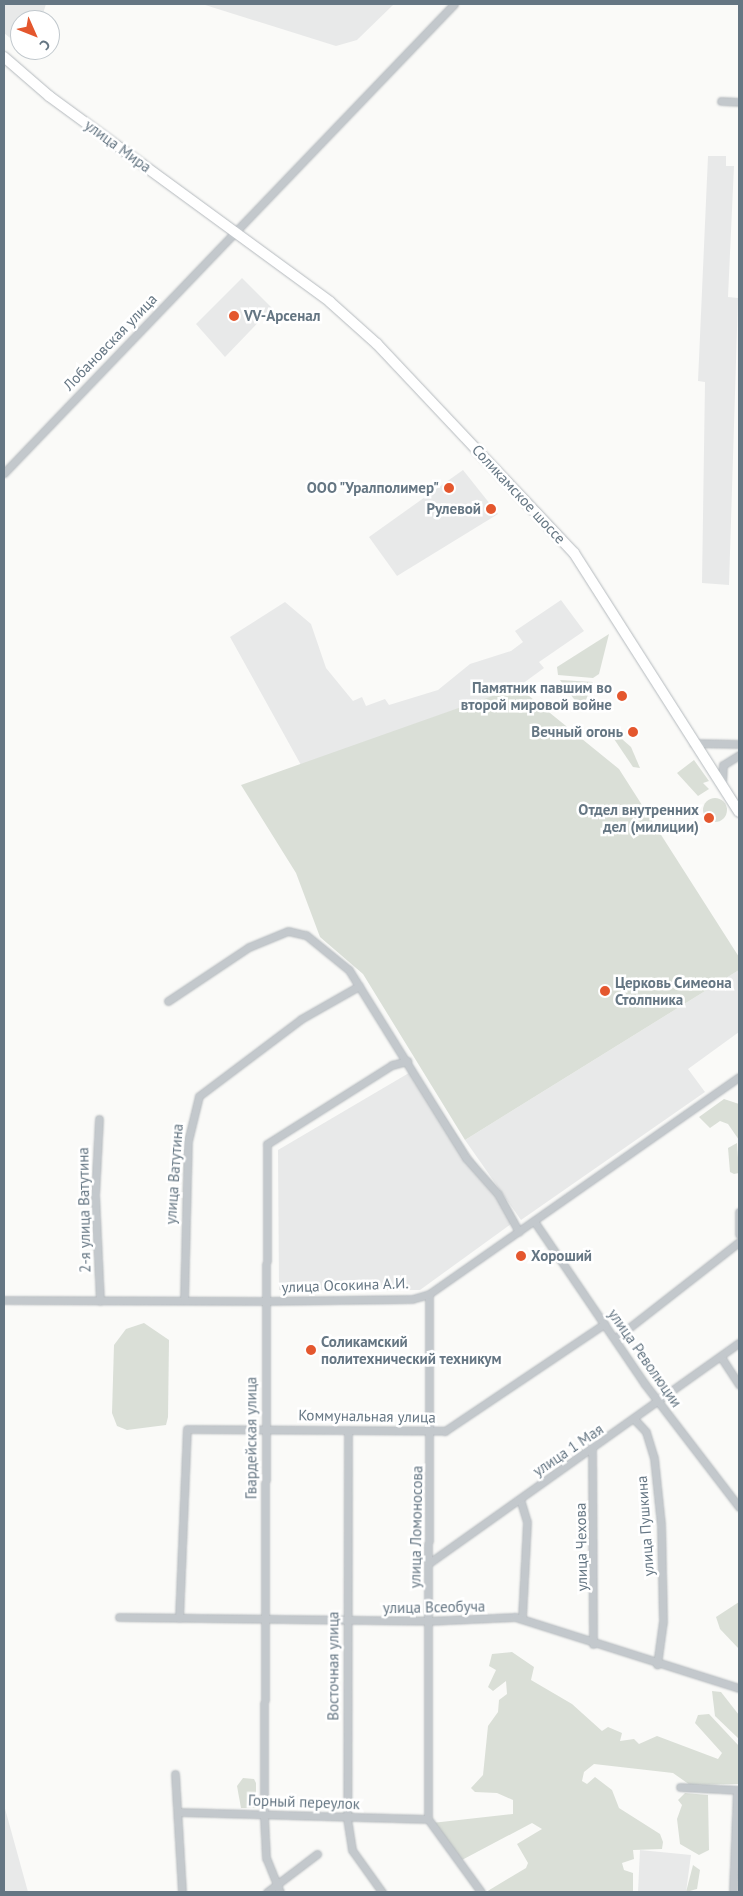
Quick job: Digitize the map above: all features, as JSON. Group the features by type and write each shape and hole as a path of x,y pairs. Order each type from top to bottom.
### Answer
{"highway":[{"name":"улица Мира","path":"4,56 56,101 236,231"},
{"name":"Соликамское шоссе","path":"236,231 330,302 377,344 540,514 596,584 693,742 739,812"}],"street":[{"name":"Лобановская улица","path":"4,472 454,4"},
{"path":"721,101 739,102"},
{"path":"693,742 739,744"},
{"path":"723,789 723,765 739,755"},
{"path":"168,1001 250,947 288,931 306,936 338,959 359,986 519,1232"},
{"name":"улица Ватутина","path":"184,1300 188,1141 198,1096 209,1084 294,1024 359,986"},
{"name":"Гвардейская улица","path":"280,1892 266,1858 264,1817 267,1144 392,1065 407,1061"},
{"name":"улица Осокина А.И.","path":"4,1300 265,1301 412,1299 429,1294 739,1079"},
{"name":"2-я улица Ватутина","path":"99,1119 95,1195 100,1301"},
{"path":"739,1212 739,1234"},
{"name":"улица Революции","path":"534,1221 604,1324 616,1338 658,1402 739,1507"},
{"path":"616,1338 739,1242"},
{"name":"улица Ломоносова","path":"428,1819 427,1621 430,1564 429,1294"},
{"name":"Коммунальная улица","path":"179,1618 186,1429 348,1430 430,1428 439,1432 452,1428 604,1324"},
{"name":"улица 1 Мая","path":"430,1564 635,1420 739,1344"},
{"path":"720,1357 739,1385"},
{"name":"улица Пушкина","path":"635,1420 646,1432 654,1458 661,1525 663,1621 657,1665"},
{"name":"Восточная улица","path":"348,1430 347,1818 352,1850 382,1892"},
{"name":"улица Чехова","path":"592,1450 593,1644"},
{"path":"520,1499 527,1522 522,1619"},
{"name":"улица Всеобуча","path":"119,1617 347,1621 522,1619 657,1665 739,1688"},
{"path":"175,1774 180,1812 182,1892"},
{"path":"680,1787 738,1790 733,1892"},
{"name":"Горный переулок","path":"180,1812 264,1817 428,1819"},
{"path":"428,1819 482,1892"},
{"path":"267,1892 317,1854"}],"shaded area":[{"path":"4,4 46,4 44,10 10,10 10,38 4,33"},
{"path":"202,4 394,4 357,40 336,46"},
{"path":"708,156 726,156 726,166 734,166 728,297 738,298 729,585 702,583 705,382 698,381"},
{"name":"VV-Арсенал","path":"242,278 272,308 225,357 196,324"},
{"name":"OOO \"Уралполимер\"","path":"463,470 498,514 397,576 369,537"},
{"path":"561,600 584,631 539,662 544,668 518,687 301,765 230,637 285,602 311,624 326,668 353,701 362,697 366,706 385,699 389,705 438,690 470,664 511,651 523,642 515,631"},
{"path":"609,634 599,674 593,678 558,675 557,667"},
{"path":"560,680 593,682 582,710"},
{"path":"518,687 619,769 739,957 739,970 465,1140 363,974 320,937 296,873 241,785"},
{"path":"614,732 631,747 640,768 633,767 612,736"},
{"path":"694,760 709,781 703,783 709,789 698,796 677,773"},
{"path":"715,798 720,799 726,805 726,815 720,821 715,822 710,821 704,815 703,810 704,805 710,799"},
{"path":"739,970 739,1032 688,1069 705,1092 521,1220 465,1140"},
{"path":"414,1070 515,1221 420,1290 279,1290 278,1150"},
{"path":"724,1099 739,1104 739,1140 728,1124 720,1121 710,1128 699,1117"},
{"path":"737,1143 739,1173 734,1174 730,1172 728,1148"},
{"path":"144,1323 169,1340 168,1417 166,1425 127,1430 117,1426 112,1413 114,1345 126,1329"},
{"path":"739,1602 739,1649 720,1629 716,1617"},
{"path":"512,1652 534,1667 531,1680 572,1704 602,1731 608,1727 622,1733 620,1741 634,1739 639,1744 657,1736 718,1759 722,1753 695,1723 698,1715 709,1714 739,1746 739,1784 690,1785 673,1773 594,1764 584,1772 582,1781 587,1784 595,1777 612,1790 619,1808 660,1834 663,1842 662,1849 633,1850 634,1859 622,1863 624,1870 633,1873 633,1892 486,1892 526,1868 528,1863 517,1844 542,1829 532,1823 460,1861 432,1823 513,1814 513,1800 497,1793 475,1792 471,1788 483,1775 488,1726 498,1712 499,1700 507,1694 506,1681 493,1691 488,1687 496,1670 489,1666 492,1654"},
{"path":"712,1691 721,1692 739,1715 739,1739 715,1716"},
{"path":"243,1778 254,1779 256,1783 256,1808 241,1808 237,1786"},
{"path":"685,1793 708,1795 709,1850 699,1855 680,1844 677,1819 682,1805 678,1800"},
{"path":"4,1805 28,1892 4,1892"},
{"path":"640,1850 691,1855 686,1892 638,1892"},
{"path":"693,1865 700,1870 697,1889 686,1892"}],"place":[{"name":"VV-Арсенал","path":"234,316"},
{"name":"OOO \"Уралполимер\"","path":"449,488"},
{"name":"Рулевой","path":"491,509"},
{"name":"Памятник павшим во второй мировой войне","path":"622,696"},
{"name":"Вечный огонь","path":"633,732"},
{"name":"Отдел внутренних дел (милиции)","path":"709,818"},
{"name":"Церковь Симеона Столпника","path":"605,991"},
{"name":"Хороший","path":"521,1256"},
{"name":"Соликамский политехнический техникум","path":"311,1350"}]}
